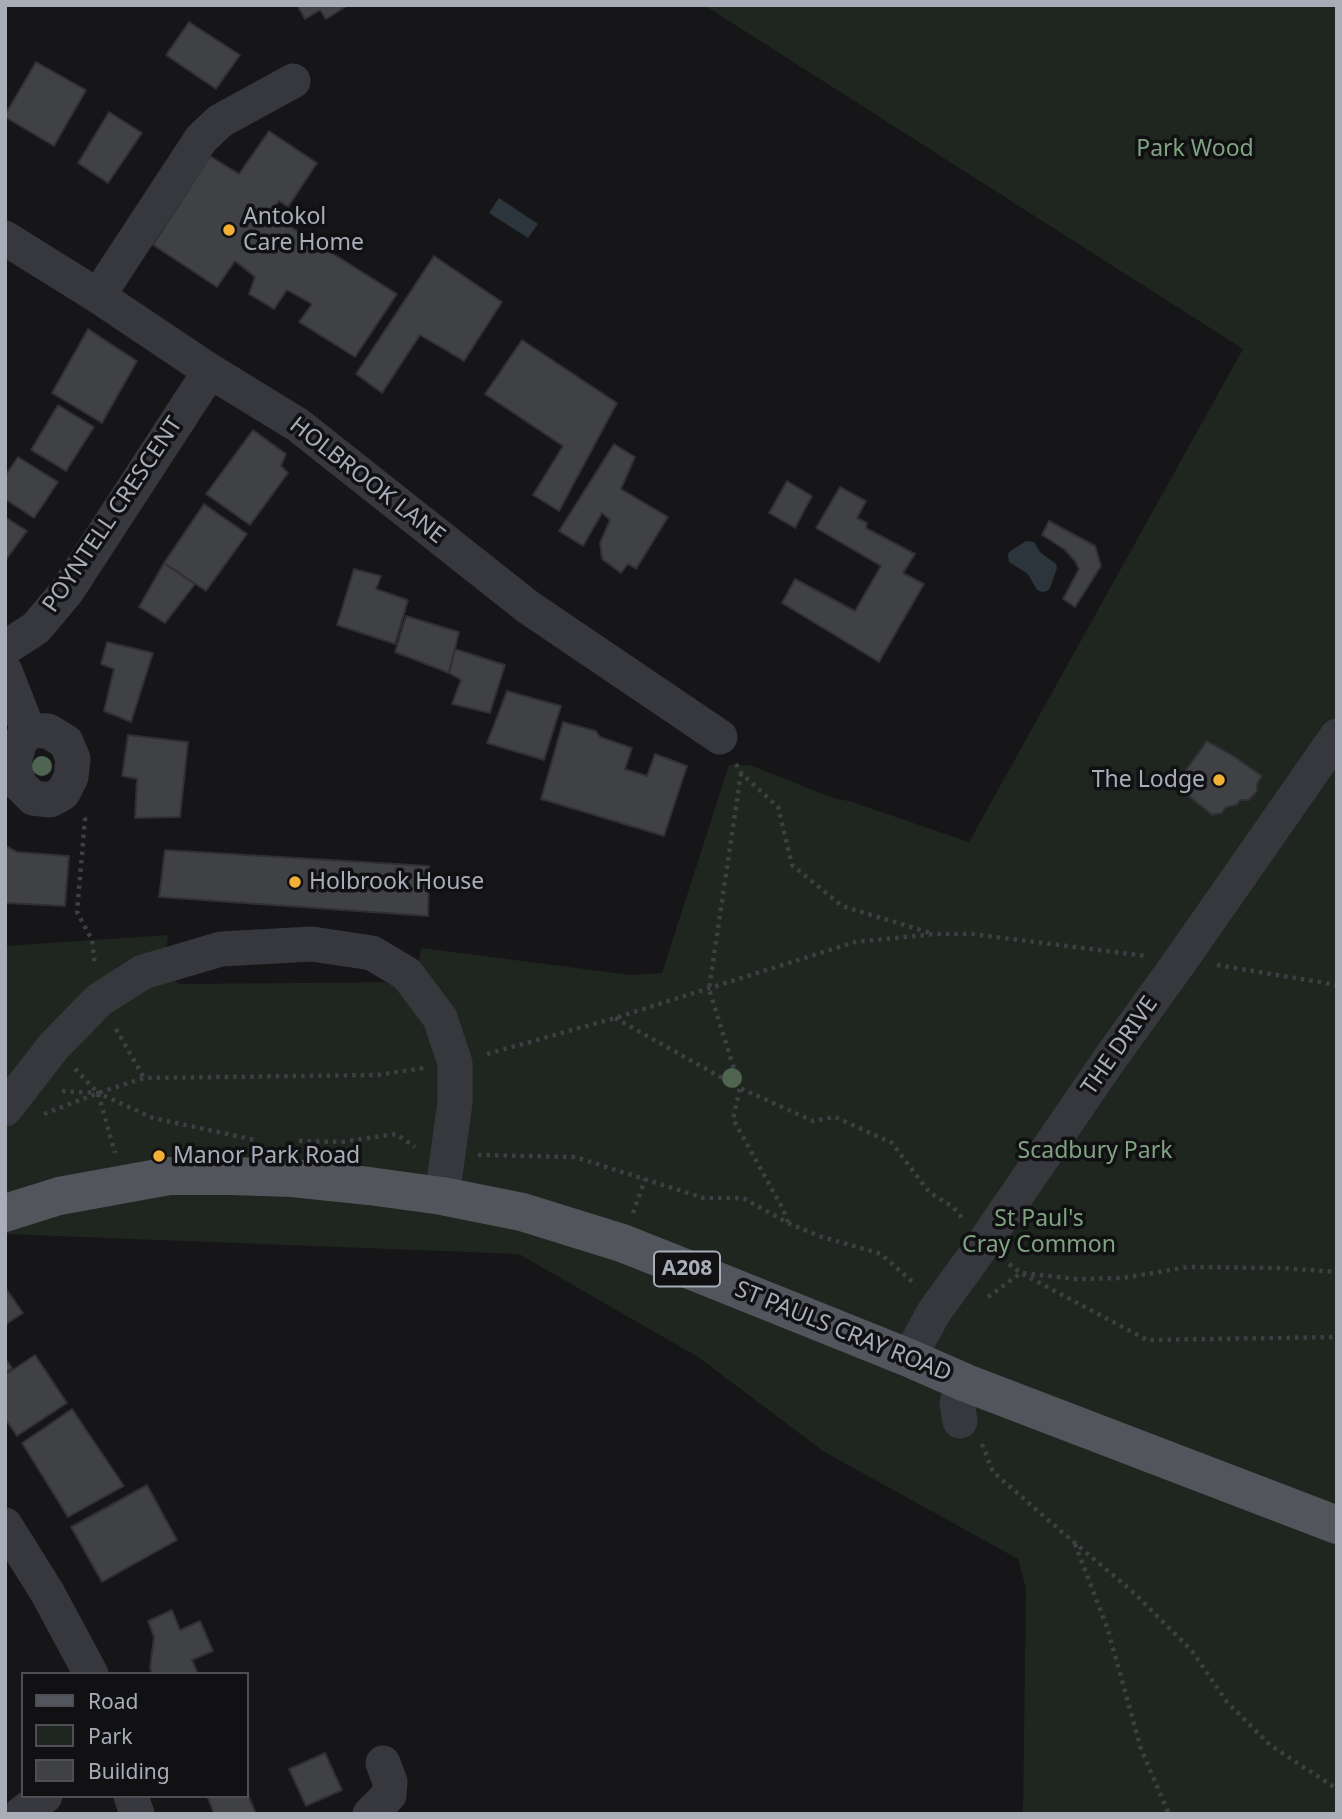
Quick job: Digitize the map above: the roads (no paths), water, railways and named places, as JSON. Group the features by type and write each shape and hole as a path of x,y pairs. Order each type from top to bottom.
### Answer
{"main road":[{"name":"ST PAULS CRAY ROAD","path":"5,1213 59,1196 170,1176 318,1181 442,1196 522,1212 622,1243 909,1358 962,1401 1337,1525"}],"street":[{"path":"98,296 201,139 220,121 293,81"},
{"name":"HOLBROOK LANE","path":"5,238 98,296 209,371 298,425 528,607 720,737"},
{"name":"POYNTELL CRESCENT","path":"5,648 36,628 67,591 209,371"},
{"path":"5,671 28,730 19,744 14,762 19,784 33,798 50,800 63,793"},
{"name":"THE DRIVE","path":"909,1358 934,1312 1337,736"},
{"path":"20,1113 54,1046 99,1000 143,972 221,950 312,944 372,953 407,974 416,985 440,1018 455,1063 455,1103 442,1196"},
{"path":"5,1525 47,1592 90,1672"},
{"path":"370,1814 389,1796 390,1782 383,1763"},
{"path":"21,1814 42,1798"}],"place":[{"name":"Antokol Care Home","path":"229,230"},
{"name":"The Lodge","path":"1219,780"},
{"name":"Holbrook House","path":"295,882"},
{"name":"Manor Park Road","path":"159,1156"}],"park label":[{"name":"Park Wood","path":"1195,149"},
{"name":"Scadbury Park","path":"1095,1151"},
{"name":"St Paul's Cray Common","path":"1039,1232"}]}
